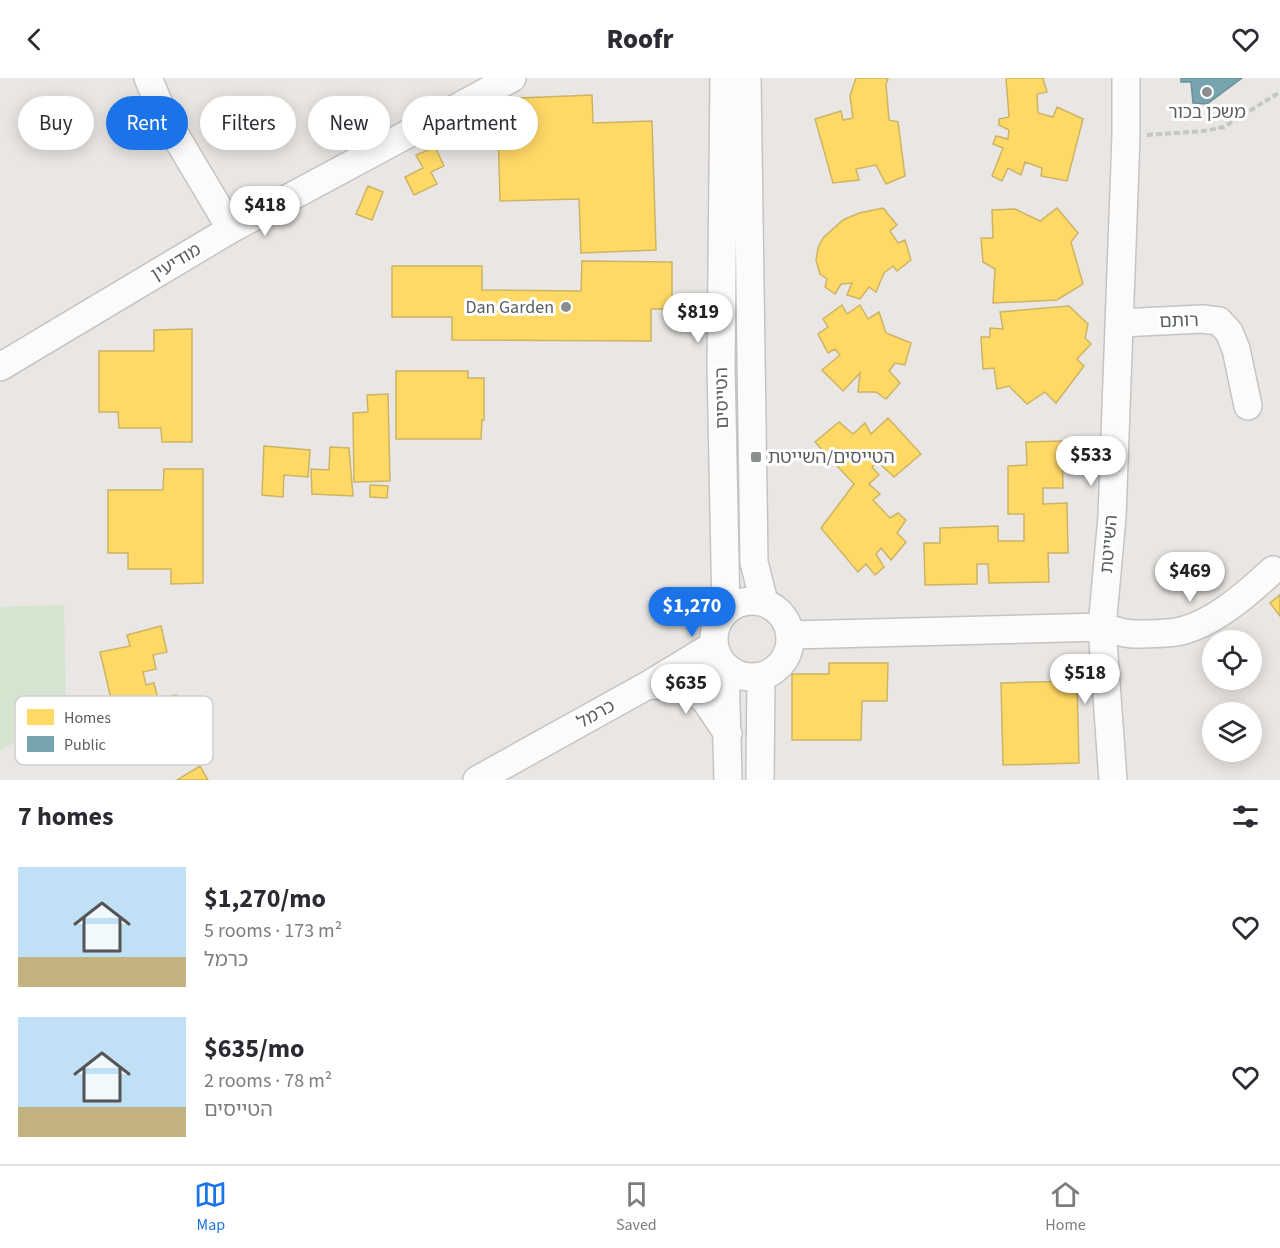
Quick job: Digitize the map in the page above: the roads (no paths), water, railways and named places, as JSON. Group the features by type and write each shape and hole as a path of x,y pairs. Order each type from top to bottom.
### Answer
{"street":[{"path":"148,78 165,118 231,230"},
{"name":"מודיעין","path":"0,367 231,230 513,78"},
{"name":"הטייסים","path":"724,78 721,365 726,610"},
{"name":"הטייסים","path":"747,78 754,562 764,602"},
{"name":"השייטת","path":"1113,780 1102,627 1112,518 1126,136 1126,78"},
{"name":"רותם","path":"1120,323 1202,319 1219,321 1229,332 1236,349 1248,406"},
{"path":"791,635 1102,627 1132,634 1176,632 1216,615 1273,570"},
{"path":"719,656 736,675 761,678 777,668 786,658 791,647 791,635 786,621 764,602 751,601 742,602 726,610 716,626 719,656 728,734 728,780"},
{"name":"כרמל","path":"477,780 648,685 719,656"},
{"path":"760,780 761,678"},
{"path":"648,685 674,686 703,697 728,734"}],"place":[{"name":"משכן בכור","path":"1207,92"},
{"name":"Dan Garden","path":"566,307"},
{"name":"הטייסים/השייטת","path":"756,457"}]}
